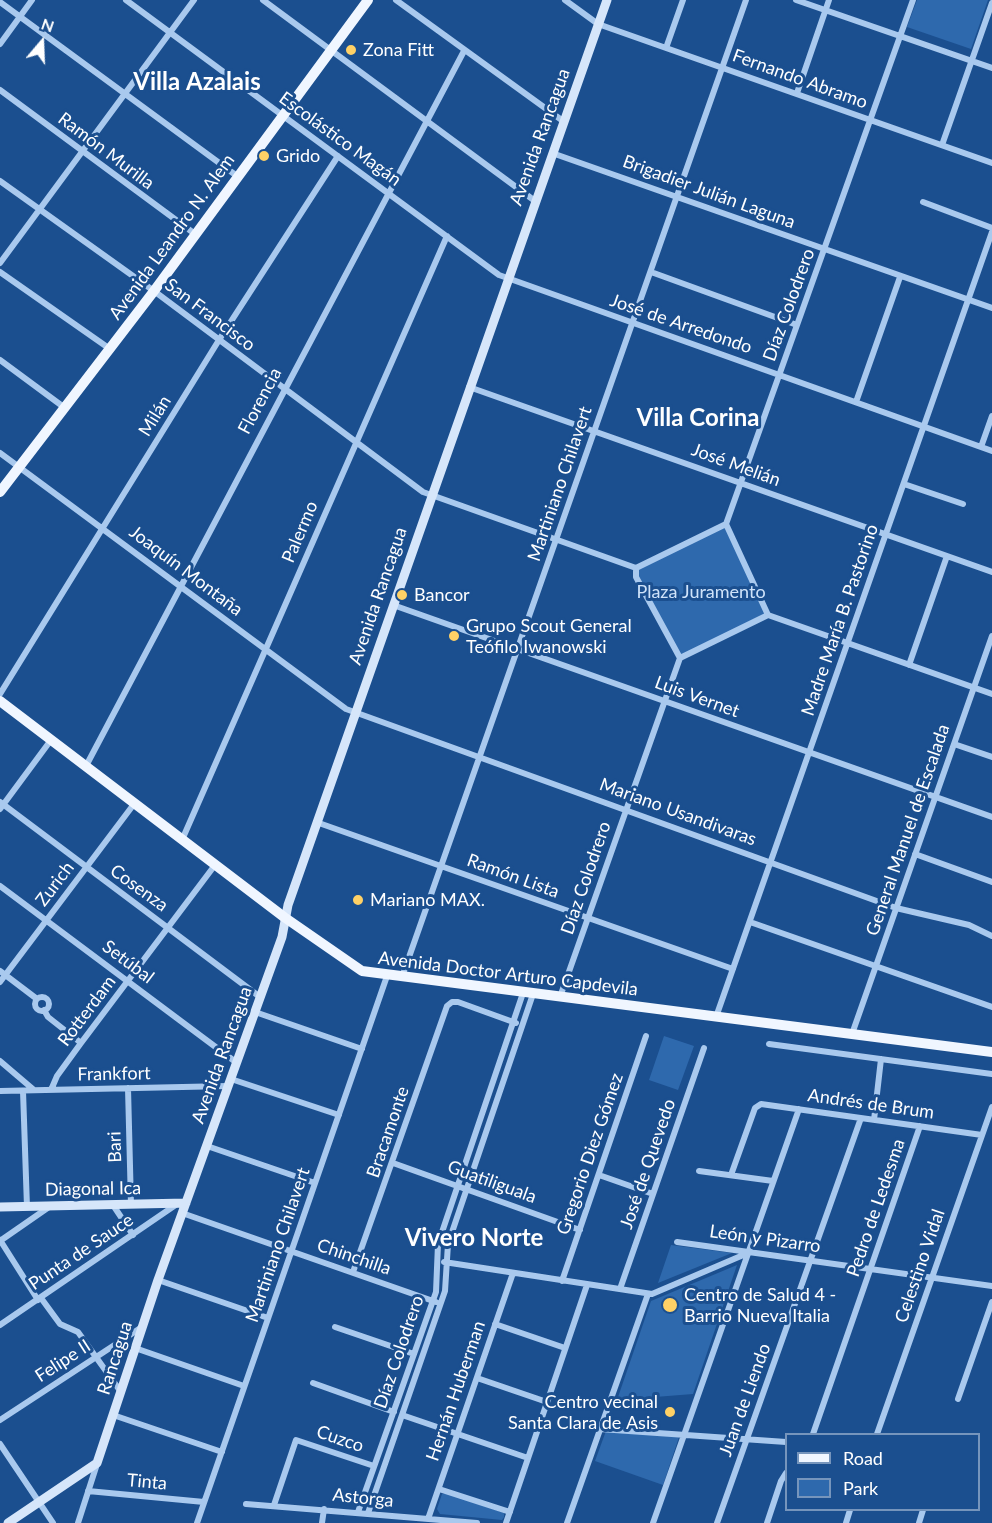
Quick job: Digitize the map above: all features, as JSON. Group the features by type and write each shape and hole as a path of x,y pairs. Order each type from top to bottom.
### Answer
{"main road":[{"name":"Avenida Leandro N. Alem","path":"0,492 110,350 368,0"},
{"name":"Avenida Rancagua","path":"182,1207 207,1146 282,937 284,917 316,822 607,0"},
{"name":"Avenida Doctor Arturo Capdevila","path":"0,701 284,917 356,968 387,976 992,1052"},
{"name":"Diagonal Ica","path":"0,1207 131,1205 182,1207"},
{"name":"Rancagua","path":"97,1463 182,1207"},
{"path":"8,1523 97,1463"}],"street":[{"path":"0,44 32,0"},
{"name":"Escolástico Magán","path":"126,0 507,278"},
{"path":"0,262 194,0"},
{"path":"263,0 535,201"},
{"path":"396,0 563,121"},
{"name":"Fernando Abramo","path":"565,0 598,24 992,163"},
{"path":"666,48 683,0"},
{"name":"Martiniano Chilavert","path":"402,977 746,0"},
{"path":"796,0 992,68"},
{"path":"797,93 829,0"},
{"name":"Díaz Colodrero","path":"726,524 913,0"},
{"path":"0,2 237,176"},
{"path":"942,145 992,3"},
{"name":"Florencia","path":"86,766 283,389 464,51"},
{"name":"Ramón Murilla","path":"0,90 195,234"},
{"name":"Brigadier Julián Laguna","path":"552,153 992,308"},
{"name":"Milán","path":"0,694 219,340 338,156"},
{"name":"San Francisco","path":"0,181 154,291 430,496 636,568"},
{"path":"923,202 992,232"},
{"name":"Madre María B. Pastorino","path":"715,1017 992,232"},
{"name":"Palermo","path":"182,840 447,236"},
{"path":"0,272 110,350"},
{"path":"651,272 797,325"},
{"path":"856,402 900,277"},
{"name":"José de Arredondo","path":"507,278 992,450"},
{"path":"0,360 65,408"},
{"name":"José Melián","path":"469,387 992,572"},
{"path":"981,447 992,416"},
{"name":"Joaquín Montaña","path":"0,453 103,526 265,650 355,713"},
{"path":"904,484 963,504"},
{"path":"768,615 680,658 636,577 636,568 726,524 768,615 992,694"},
{"path":"909,665 947,556"},
{"name":"Luis Vernet","path":"392,605 992,817"},
{"name":"General Manuel de Escalada","path":"852,1034 992,636"},
{"name":"Díaz Colodrero","path":"559,997 680,658"},
{"name":"Mariano Usandivaras","path":"355,713 896,908 969,925 992,936"},
{"path":"1,805 51,740"},
{"path":"954,744 992,757"},
{"name":"Zurich","path":"0,982 3,973 47,920 134,804"},
{"name":"Cosenza","path":"1,805 260,997"},
{"name":"Ramón Lista","path":"316,822 733,969"},
{"path":"915,854 992,882"},
{"name":"Rotterdam","path":"51,1090 57,1076 81,1043 215,865"},
{"name":"Setúbal","path":"0,886 237,1063"},
{"path":"750,922 992,1007"},
{"path":"3,973 37,999 44,997 48,1002 44,1010 48,1017 81,1043"},
{"name":"Martiniano Chilavert","path":"196,1523 387,976"},
{"name":"Díaz Colodrero","path":"358,1512 433,1301 437,1287 440,1240 514,1023 528,994"},
{"name":"Díaz Colodrero","path":"368,1513 441,1304 446,1286 448,1244 522,1026 528,994"},
{"name":"Bracamonte","path":"353,1272 447,1006 452,1002 458,1002 514,1023"},
{"path":"255,1012 362,1048"},
{"path":"514,1023 522,1026"},
{"name":"Gregorio Diez Gómez","path":"562,1281 646,1036"},
{"path":"769,1044 992,1074"},
{"name":"José de Quevedo","path":"620,1289 704,1048"},
{"path":"874,1120 881,1059"},
{"path":"0,1061 34,1090"},
{"path":"230,1082 339,1115"},
{"name":"Frankfort","path":"0,1091 128,1088 230,1082"},
{"name":"Bari","path":"128,1088 131,1205"},
{"path":"23,1091 27,1207"},
{"name":"Andrés de Brum","path":"731,1175 757,1106 799,1109 982,1135"},
{"name":"Celestino Vidal","path":"877,1433 992,1107"},
{"path":"653,1523 799,1109"},
{"name":"Juan de Liendo","path":"717,1523 861,1118"},
{"name":"Pedro de Ledesma","path":"813,1433 920,1126"},
{"path":"207,1146 315,1183"},
{"name":"Guatiliguala","path":"393,1163 580,1230"},
{"path":"699,1172 773,1181"},
{"path":"599,1176 653,1194"},
{"path":"113,1205 133,1235"},
{"path":"49,1206 0,1241 60,1324 78,1332 121,1392"},
{"name":"Punta de Sauce","path":"0,1325 133,1235 182,1207"},
{"name":"Chinchilla","path":"182,1207 291,1251 441,1304"},
{"name":"León y Pizarro","path":"677,1242 992,1286"},
{"path":"437,1261 648,1294 748,1252"},
{"name":"Hernán Huberman","path":"428,1519 513,1273"},
{"path":"158,1280 268,1318"},
{"path":"506,1523 587,1285"},
{"path":"567,1523 648,1294"},
{"path":"958,1399 992,1302"},
{"path":"495,1324 566,1348"},
{"name":"Felipe II","path":"0,1420 143,1326"},
{"path":"335,1327 414,1354"},
{"path":"135,1348 244,1386"},
{"path":"477,1378 547,1402"},
{"path":"313,1383 394,1412"},
{"path":"113,1415 222,1452"},
{"path":"402,1415 528,1458"},
{"path":"600,1430 785,1442"},
{"name":"Cuzco","path":"274,1505 296,1440 375,1467"},
{"path":"0,1444 53,1523"},
{"name":"Rancagua","path":"78,1523 97,1463"},
{"path":"767,1523 785,1476"},
{"path":"439,1489 510,1512"},
{"name":"Tinta","path":"88,1491 204,1502"},
{"name":"Astorga","path":"246,1503 477,1523"},
{"path":"322,1523 324,1509"}],"green space":[{"path":"917,0 988,0 971,49 907,27"},
{"name":"Plaza Juramento","path":"726,524 768,615 680,658 636,577 636,568"},
{"path":"664,1036 694,1046 678,1090 649,1080"},
{"path":"671,1245 732,1253 658,1283"},
{"path":"737,1265 693,1394 617,1400 651,1301"},
{"path":"606,1431 679,1437 663,1485 595,1461"},
{"path":"448,1493 504,1513 504,1517 502,1520 440,1514 437,1509 442,1494"}],"place":[{"name":"Zona Fitt","path":"351,50"},
{"name":"Grido","path":"264,156"},
{"name":"Bancor","path":"402,595"},
{"name":"Grupo Scout General Teófilo Iwanowski","path":"454,636"},
{"name":"Mariano MAX.","path":"358,900"},
{"name":"Centro de Salud 4 - Barrio Nueva Italia","path":"670,1305"},
{"name":"Centro vecinal Santa Clara de Asis","path":"670,1412"}],"district":[{"name":"Villa Azalais","path":"197,82"},
{"name":"Villa Corina","path":"698,418"},
{"name":"Vivero Norte","path":"474,1238"}]}
